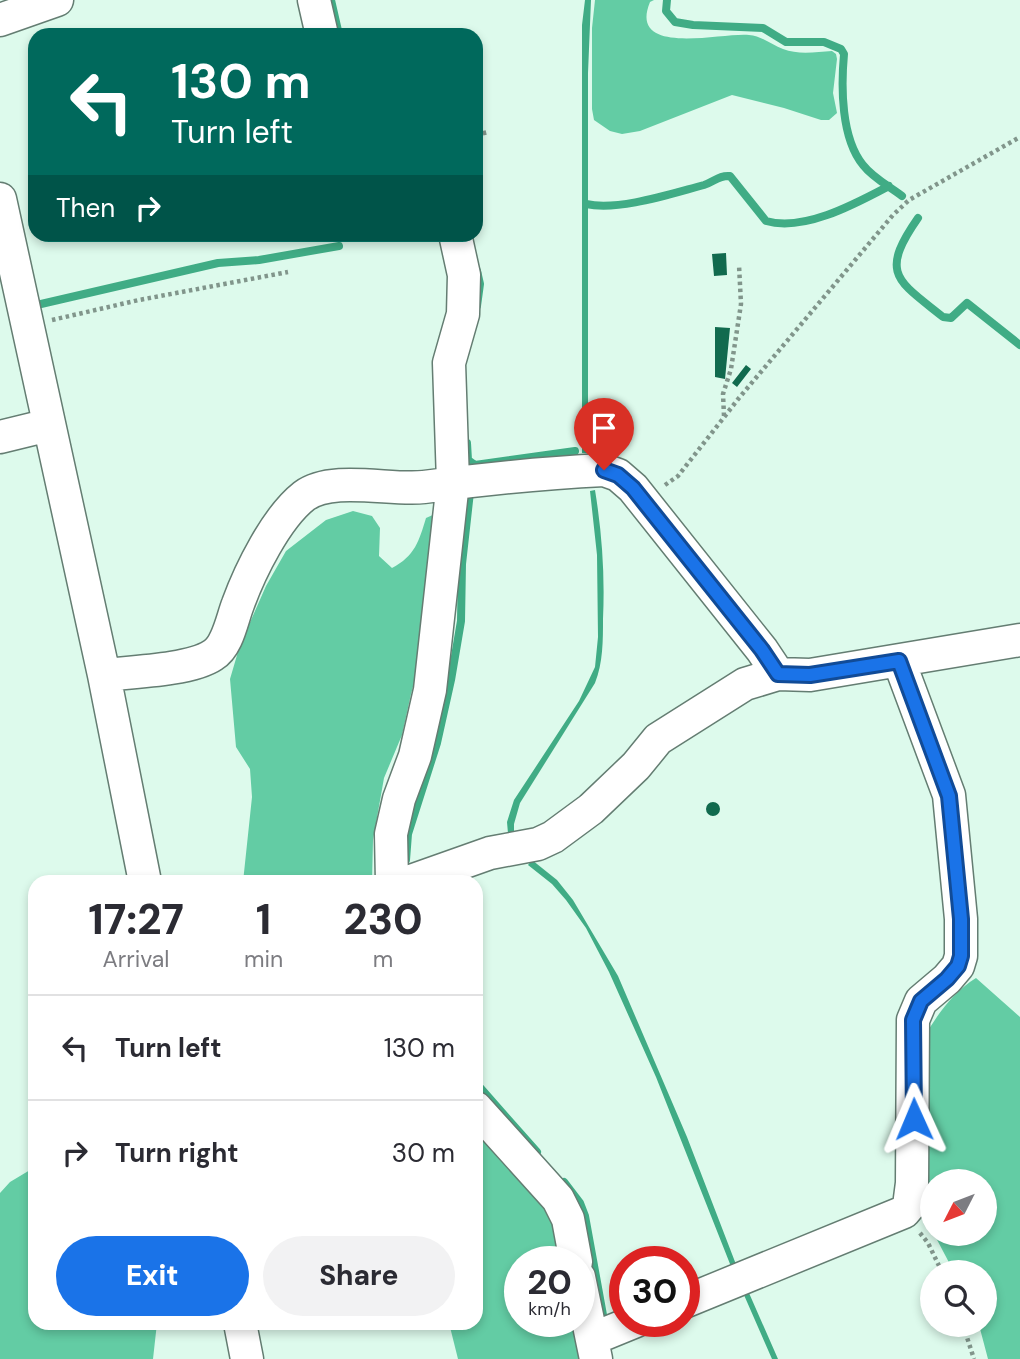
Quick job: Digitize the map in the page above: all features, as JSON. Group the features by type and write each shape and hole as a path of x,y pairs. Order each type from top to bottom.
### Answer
{"street":[{"path":"0,20 57,0"},
{"path":"314,0 320,28"},
{"path":"0,199 104,675 144,875"},
{"path":"392,875 391,834 399,799 415,757 429,690 453,482 449,363 463,314 464,275 456,242"},
{"path":"0,437 49,425"},
{"path":"104,675 196,663 215,654 228,634 238,602 264,549 288,513 306,495 332,486 422,487 604,470 618,475 640,497 762,650 778,674"},
{"path":"428,875 490,853 538,844 553,837 592,809 636,766 658,739 746,684 778,674 810,675 1020,640"},
{"path":"700,1295 904,1212 909,1206 912,1183 913,1020 921,1001 954,973 961,956 961,919 949,796 899,661"},
{"path":"483,1116 558,1199 568,1219 573,1246"},
{"path":"241,1330 247,1359"},
{"path":"594,1349 612,1337"}],"path":[{"path":"483,133 488,132"},
{"path":"640,497 678,476 893,215 909,200 1020,138"},
{"path":"724,418 723,394 731,369 741,304 739,265"},
{"path":"28,326 139,300 288,272"},
{"path":"904,1212 928,1243 936,1260"},
{"path":"967,1337 974,1359"}],"shaded area":[{"path":"585,0 591,0 588,73 588,453 582,453 582,25"},
{"path":"595,0 654,0 650,2 647,19 652,30 664,36 700,38 749,35 789,51 832,51 837,59 833,93 837,113 829,120 821,120 732,95 640,131 622,134 610,131 594,120 592,109 592,28"},
{"path":"595,490 601,538 604,603 600,668 595,683 520,803 514,824 514,844 509,845 507,822 514,800 579,701 595,667 598,637 597,555 590,491"},
{"path":"353,511 372,516 380,528 379,556 392,568 411,553 426,518 435,514 425,643 402,735 384,778 373,840 372,875 244,875 252,797 250,769 236,747 230,679 240,645 266,586 286,551 326,520"},
{"path":"532,860 557,880 573,900 618,976 687,1137 737,1267 732,1269 656,1077 609,972 586,928 566,900 552,884 528,865"},
{"path":"976,978 1020,1017 1020,1359 988,1359 982,1337 997,1337 997,1260 948,1260 940,1246 998,1246 998,1169 925,1169 923,1039 946,1005"},
{"path":"483,1134 550,1212 557,1246 504,1246 504,1337 576,1337 580,1359 458,1359 451,1330 483,1330"},
{"path":"28,1171 28,1330 156,1330 153,1359 0,1359 0,1193 10,1182"},
{"path":"749,1293 778,1359 772,1359 744,1295"}],"building":[{"path":"726,253 727,275 714,276 712,254"},
{"path":"715,327 730,328 725,379 715,377"},
{"path":"746,365 751,369 737,387 732,383"},
{"path":"713,802 718,804 718,814 713,816 708,814 706,809 708,804"}],"waterway":[{"path":"331,0 337,28"},
{"path":"667,0 666,11 675,22 763,28 786,42 824,42 841,49 844,54 844,112 850,141 867,170 902,196"},
{"path":"586,204 614,205 645,200 730,176 766,221 796,223 829,214 889,186"},
{"path":"918,218 899,252 899,275 905,284 943,317 951,318 967,303 1020,345"},
{"path":"41,304 218,263 259,260 339,246"},
{"path":"477,271 480,284 477,306"},
{"path":"467,443 468,460 475,465 575,451"},
{"path":"406,860 408,834 437,743 451,680 461,621 462,564 470,492"},
{"path":"483,1091 537,1152"},
{"path":"564,1182 580,1203 585,1216 603,1315"}],"route":[{"path":"604,470 618,475 633,488 762,650 778,674 810,675 899,661 949,796 961,919 961,956 958,966 954,973 921,1001 913,1020 914,1119"}]}
